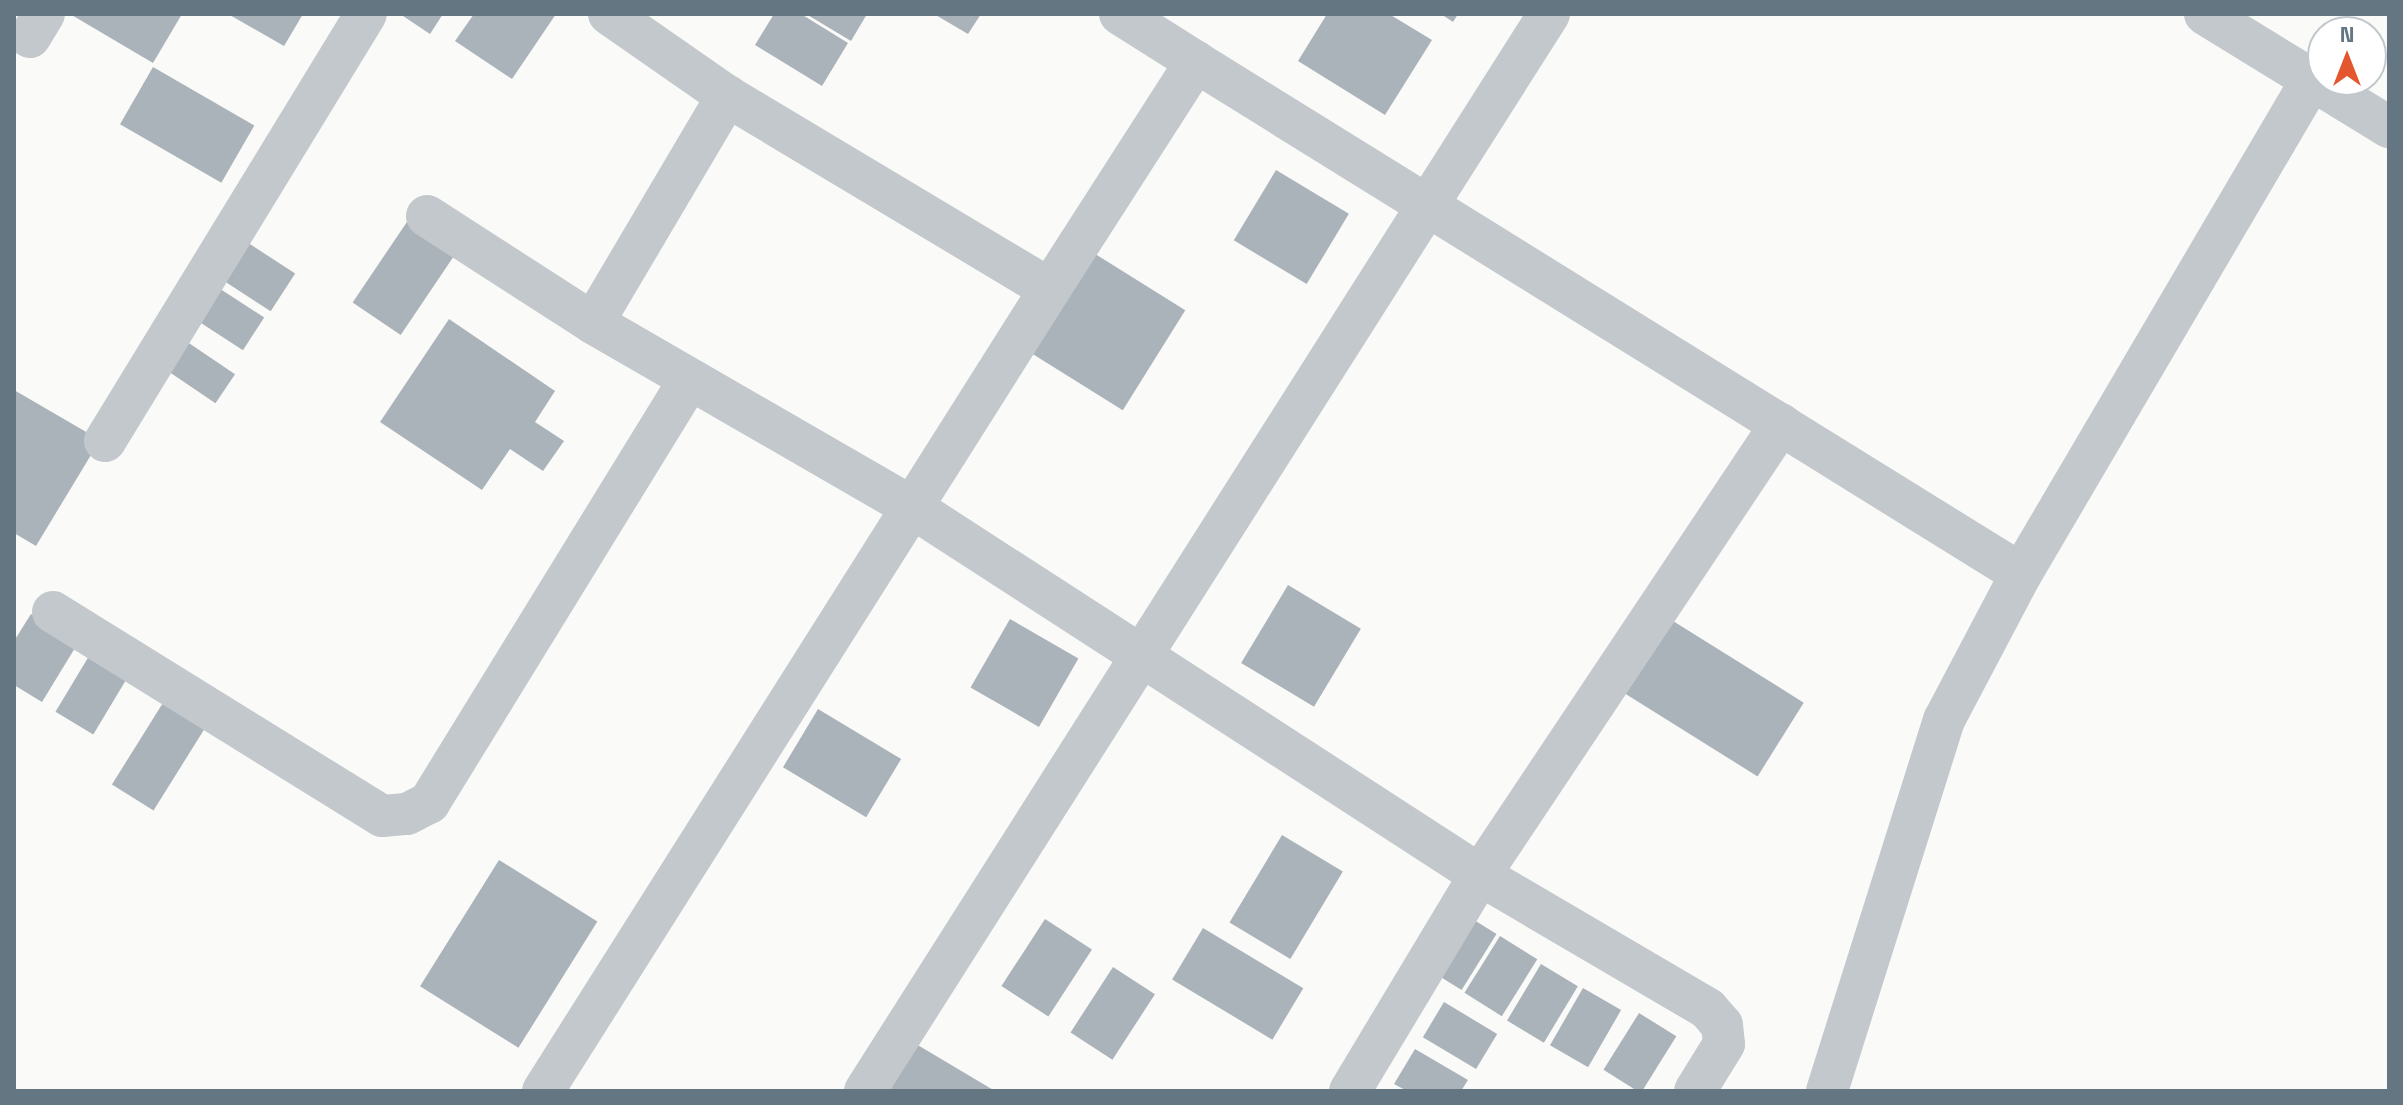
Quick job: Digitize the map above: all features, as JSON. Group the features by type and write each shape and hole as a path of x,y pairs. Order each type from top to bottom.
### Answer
{"street":[{"path":"105,441 366,14"},
{"path":"609,14 727,96 1050,289"},
{"path":"1120,14 2021,574"},
{"path":"865,1091 1138,657 1433,206 1549,14"},
{"path":"2205,14 2307,76"},
{"path":"543,1091 910,506 1196,62"},
{"path":"1827,1091 1944,720 2021,574 2307,88"},
{"path":"593,323 727,96"},
{"path":"2339,96 2389,127"},
{"path":"427,216 593,323 910,506 1138,657 1480,875 1708,1009 1722,1025 1724,1044 1695,1091"},
{"path":"53,612 382,816 407,814 429,803 689,380"},
{"path":"1350,1091 1480,875 1781,424"}],"building":[{"path":"70,14 182,14 153,63"},
{"path":"228,14 303,14 284,46"},
{"path":"400,14 443,14 430,34"},
{"path":"474,14 556,14 512,79 455,41"},
{"path":"774,14 801,14 848,43 822,86 755,45"},
{"path":"806,14 867,14 851,41"},
{"path":"934,14 981,14 968,34"},
{"path":"1327,14 1389,14 1432,40 1385,115 1298,61"},
{"path":"1441,14 1458,14 1453,22"},
{"path":"153,67 254,126 221,183 120,124"},
{"path":"1276,170 1349,214 1307,284 1234,240"},
{"path":"413,213 461,245 401,335 353,303"},
{"path":"239,237 295,273 271,311 214,275"},
{"path":"1092,252 1185,310 1123,410 1029,352"},
{"path":"208,281 264,317 243,350 187,314"},
{"path":"449,319 555,391 535,422 564,441 543,471 510,449 482,490 380,422"},
{"path":"177,335 235,374 215,403 157,364"},
{"path":"14,390 100,440 36,546 14,533"},
{"path":"1288,585 1361,629 1314,707 1241,663"},
{"path":"1657,611 1804,703 1758,776 1611,685"},
{"path":"31,614 78,643 42,702 14,685 14,641"},
{"path":"1010,619 1078,658 1039,727 970,687"},
{"path":"89,656 127,679 93,734 56,712"},
{"path":"166,698 208,724 154,810 112,785"},
{"path":"818,709 901,759 866,817 783,767"},
{"path":"1282,835 1343,872 1290,959 1229,922"},
{"path":"499,860 597,921 518,1048 420,986"},
{"path":"1466,915 1497,934 1462,990 1431,971"},
{"path":"1045,919 1092,949 1048,1017 1001,986"},
{"path":"1203,928 1303,988 1272,1040 1172,979"},
{"path":"1500,936 1537,959 1502,1016 1464,993"},
{"path":"1541,964 1578,986 1544,1043 1507,1021"},
{"path":"1113,967 1155,994 1112,1060 1071,1032"},
{"path":"1583,988 1621,1010 1588,1067 1550,1045"},
{"path":"1444,1002 1497,1034 1476,1069 1423,1037"},
{"path":"1639,1013 1676,1036 1642,1091 1603,1070"},
{"path":"916,1044 995,1091 888,1091"},
{"path":"1415,1049 1468,1080 1461,1091 1407,1091 1394,1084"}]}
